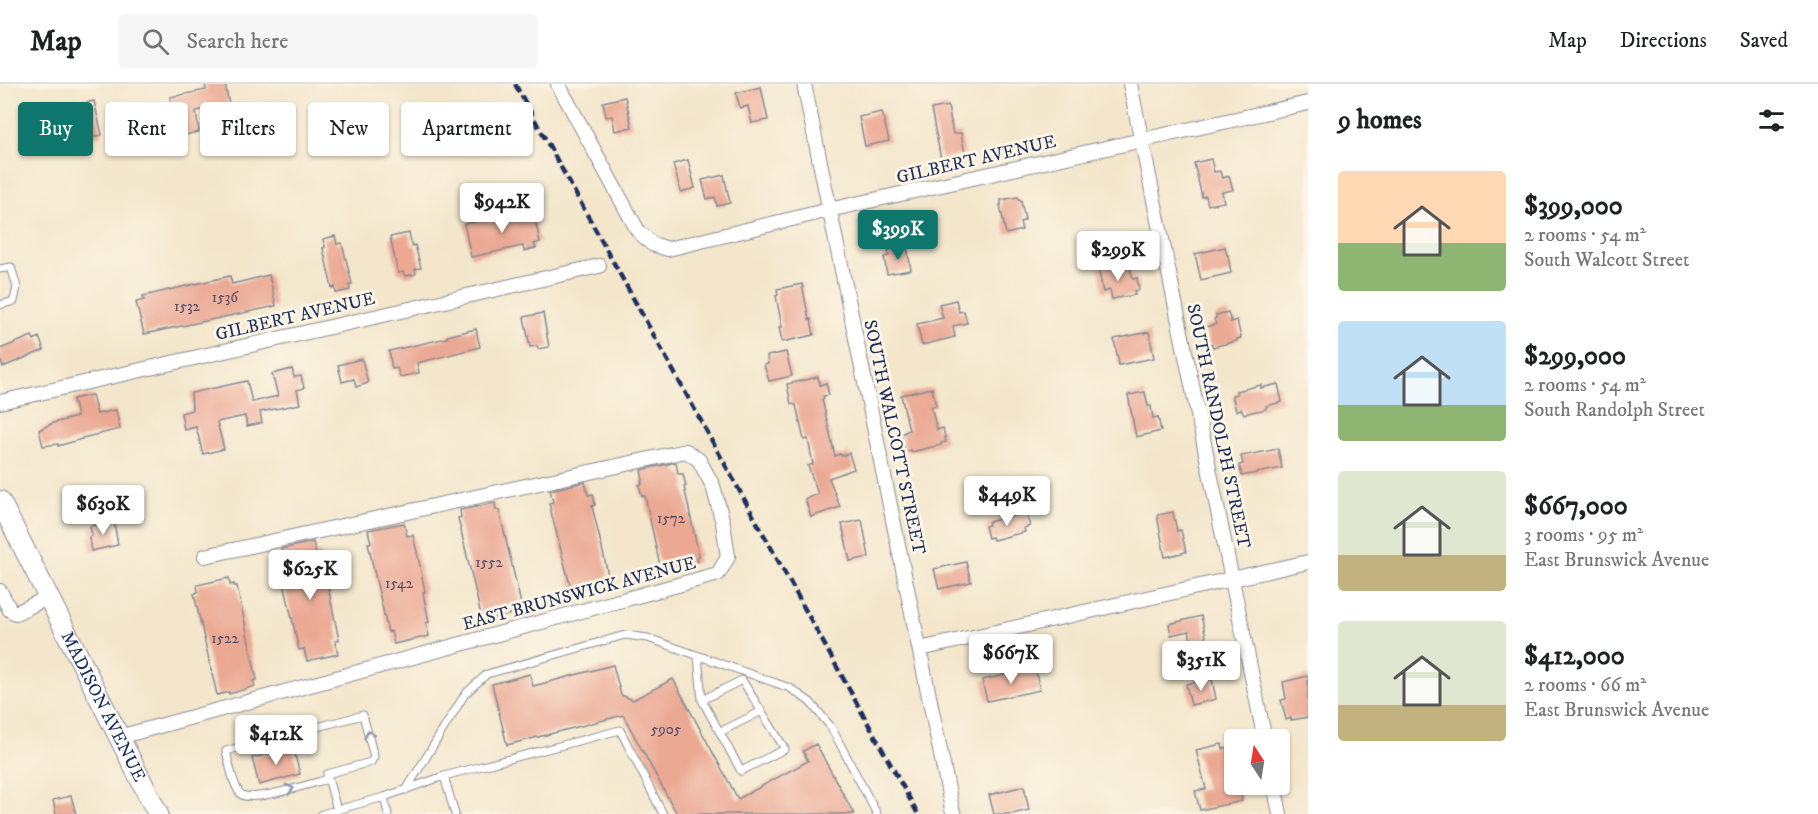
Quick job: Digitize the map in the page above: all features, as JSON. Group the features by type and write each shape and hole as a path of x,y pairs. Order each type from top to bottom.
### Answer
{"main road":[{"name":"MADISON AVENUE","path":"0,501 158,814"}],"street":[{"name":"GILBERT AVENUE","path":"558,84 638,231 652,244 668,249 830,210 1308,103"},
{"name":"SOUTH WALCOTT STREET","path":"804,84 954,814"},
{"name":"SOUTH RANDOLPH STREET","path":"1130,84 1262,729"},
{"name":"GILBERT AVENUE","path":"0,402 599,266"},
{"name":"EAST BRUNSWICK AVENUE","path":"119,736 718,574 728,557 723,523 713,486 699,460 686,451 205,556"},
{"path":"920,649 1308,562"},
{"path":"0,591 10,610 16,613 49,597"},
{"path":"1276,795 1280,814"}],"lane":[{"path":"0,269 11,267 16,287 14,301 0,305"},
{"path":"406,790 465,694 487,674 625,635 648,638 790,688 810,702 831,727 877,814"},
{"path":"698,656 702,700 741,771 785,749 738,670"},
{"path":"702,700 742,680"},
{"path":"720,732 762,711"},
{"path":"328,779 250,797 241,794 236,786 226,751 363,715 374,757 370,762 327,774 337,810"},
{"path":"322,814 384,797 444,776 620,730 663,814"},
{"path":"444,776 455,814"},
{"path":"384,797 388,814"}],"building":[{"path":"205,84 225,84 229,102 200,102 200,110 196,111 199,132 188,134 188,102 171,102 170,97 206,90"},
{"path":"761,87 768,120 752,123 748,106 740,108 736,93"},
{"path":"625,97 632,127 615,131 612,116 606,117 603,102"},
{"path":"94,101 102,135 93,137 93,102 89,102"},
{"path":"948,106 953,134 961,133 965,154 941,159 931,109"},
{"path":"882,112 889,141 865,146 859,117"},
{"path":"1211,159 1214,172 1220,171 1222,178 1229,176 1233,190 1222,192 1224,202 1208,205 1206,196 1202,197 1194,163"},
{"path":"688,160 695,188 681,192 673,164"},
{"path":"724,175 730,203 717,206 715,197 707,199 702,180"},
{"path":"1018,197 1021,200 1025,220 1020,222 1022,230 1006,234 1001,200"},
{"path":"533,210 540,242 534,244 536,248 524,251 523,246 471,257 464,224 487,216 488,220"},
{"path":"409,233 421,268 415,269 416,274 405,276 403,272 398,273 390,237"},
{"path":"335,236 337,244 342,243 352,284 349,284 350,290 336,293 335,287 332,288 323,248 325,247 323,239"},
{"path":"907,247 911,270 887,274 884,257 889,256 888,250"},
{"path":"1225,247 1231,273 1201,280 1195,254"},
{"path":"1113,264 1114,271 1130,268 1133,279 1137,278 1139,290 1134,291 1135,295 1112,299 1110,290 1103,292 1098,267"},
{"path":"269,275 276,306 144,334 136,302 144,300 143,296 230,276 232,284"},
{"path":"802,284 814,335 782,342 777,289"},
{"path":"956,300 959,312 964,311 967,323 953,326 955,337 922,345 917,324 943,318 939,304"},
{"path":"1228,312 1231,322 1237,320 1241,338 1213,347 1209,344 1205,327 1216,324 1214,319 1216,315"},
{"path":"543,313 549,347 538,349 537,346 530,347 524,317"},
{"path":"476,329 480,347 417,363 419,373 400,377 397,368 392,369 389,351"},
{"path":"1149,332 1154,358 1119,365 1114,339"},
{"path":"32,336 34,340 39,337 44,350 3,367 0,349"},
{"path":"786,352 792,376 769,381 764,365 768,364 767,356"},
{"path":"362,359 368,383 356,387 354,379 342,382 338,365"},
{"path":"292,369 294,377 301,376 304,388 297,390 300,404 260,412 262,423 247,426 245,416 217,422 224,449 203,454 196,427 184,430 181,413 192,410 191,393 247,381 252,402 278,396 272,374"},
{"path":"818,377 820,385 826,383 829,395 823,396 824,399 822,399 835,456 849,453 854,469 829,478 840,507 811,517 805,499 818,494 808,466 813,464 808,439 804,440 796,405 791,404 787,384"},
{"path":"1278,384 1282,402 1266,406 1266,409 1244,414 1241,409 1236,411 1232,395 1237,394 1236,391 1261,385 1261,388"},
{"path":"932,388 936,406 931,407 937,430 943,428 946,442 905,452 901,434 909,430 901,395"},
{"path":"1145,392 1153,418 1158,417 1161,431 1136,437 1128,395"},
{"path":"92,395 97,414 116,410 120,429 58,446 58,444 43,446 39,430 53,423 77,417 73,399"},
{"path":"1278,449 1282,468 1242,476 1239,465 1243,464 1241,456"},
{"path":"676,462 678,474 683,474 686,486 684,486 699,556 697,557 698,562 663,570 662,565 660,566 645,496 642,496 639,485 643,481 641,470"},
{"path":"585,482 588,495 593,494 595,505 592,506 608,575 606,576 607,584 573,591 549,503 553,502 550,490"},
{"path":"495,503 496,510 499,510 521,604 517,605 519,612 485,620 484,615 481,616 458,518 461,517 460,510"},
{"path":"1173,512 1177,531 1181,530 1186,552 1165,557 1157,515"},
{"path":"1026,513 1030,526 1024,528 1025,532 993,540 992,537 988,538 985,526 989,525 988,522"},
{"path":"862,520 869,557 850,561 842,524"},
{"path":"114,522 118,545 91,551 90,526"},
{"path":"404,523 407,536 413,535 419,561 429,622 426,623 429,636 394,644 391,631 388,632 374,571 368,543 371,543 368,530"},
{"path":"313,542 316,554 321,553 339,640 335,641 338,654 307,661 304,649 299,650 279,561 284,560 281,549"},
{"path":"966,562 971,582 939,589 934,569"},
{"path":"229,578 230,585 237,586 257,680 253,681 255,686 217,695 194,594 198,592 197,585"},
{"path":"1201,616 1206,636 1204,638 1191,641 1189,631 1171,635 1169,624"},
{"path":"613,665 621,695 633,700 673,679 738,799 808,761 803,751 816,744 854,814 677,814 623,715 507,745 492,684 530,674 533,686"},
{"path":"1035,668 1040,690 987,701 982,680"},
{"path":"1308,676 1308,717 1286,720 1281,700 1286,699 1283,682"},
{"path":"1212,679 1216,699 1191,705 1186,684"},
{"path":"1222,744 1224,749 1224,795 1241,795 1242,801 1200,810 1195,791 1206,789 1196,750"},
{"path":"293,748 300,774 259,785 252,758"},
{"path":"1024,786 1029,810 1012,814 994,814 989,795"},
{"path":"71,796 76,814 56,814 53,800"}],"railway":[{"path":"515,84 918,814"}]}
